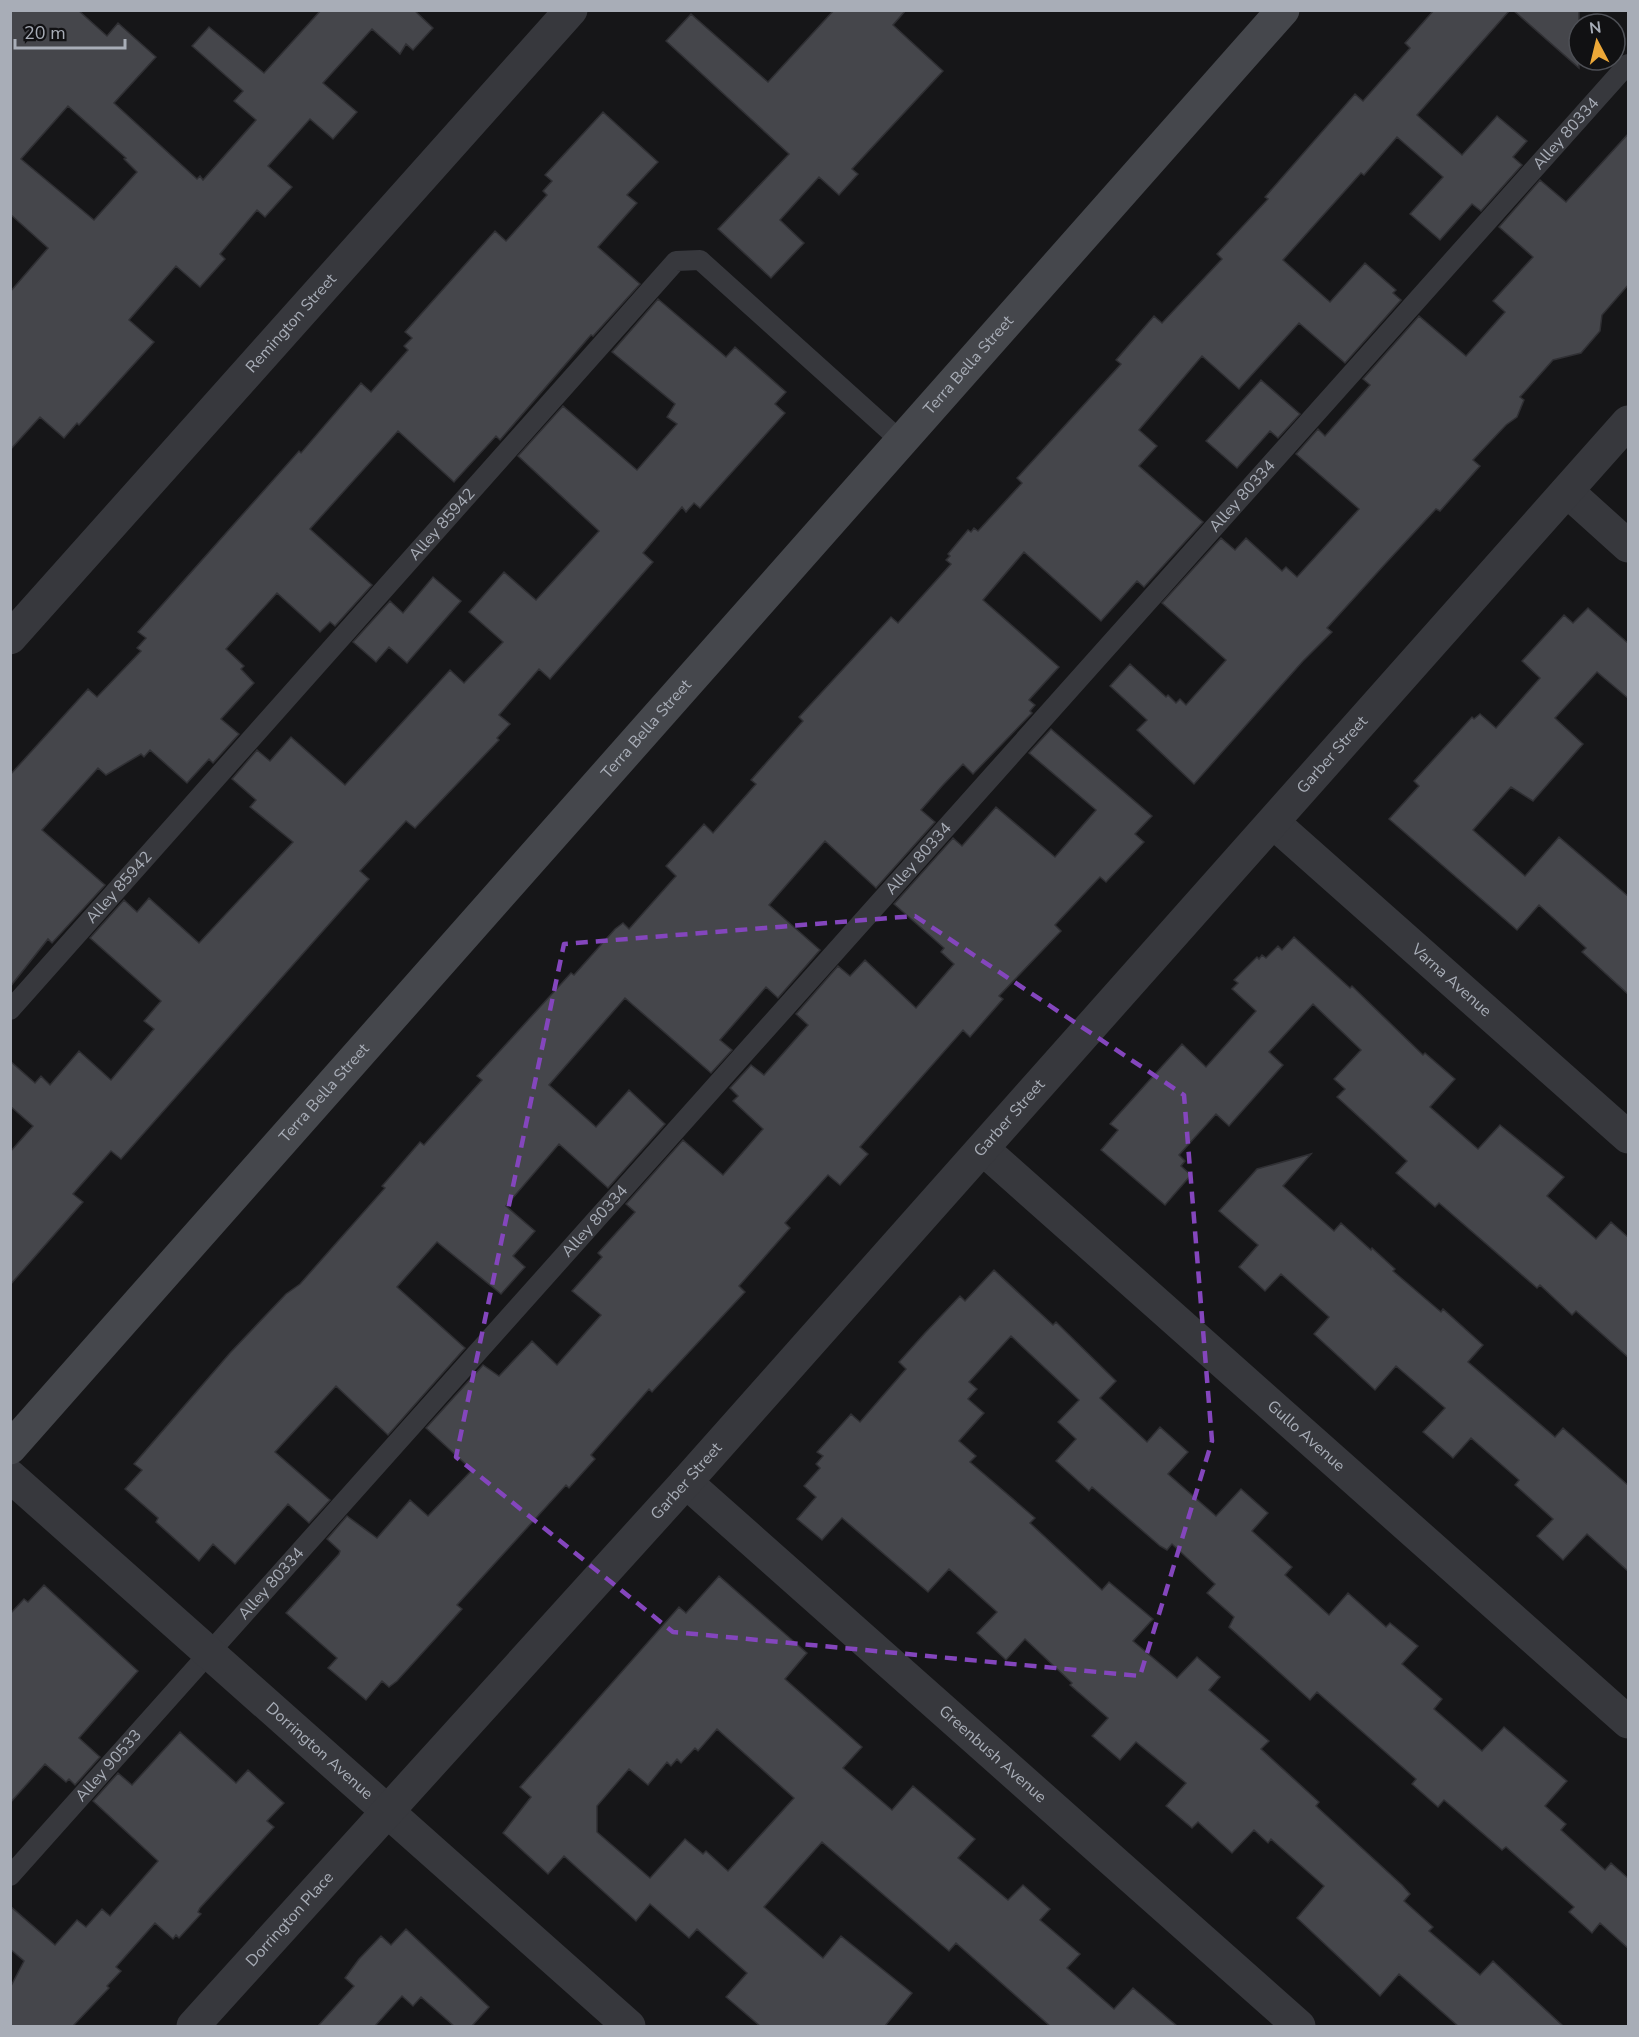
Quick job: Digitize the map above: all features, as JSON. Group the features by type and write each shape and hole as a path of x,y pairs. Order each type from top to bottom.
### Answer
{"main road":[{"name":"Terra Bella Street","path":"10,1448 1283,10"}],"street":[{"name":"Remington Street","path":"10,638 571,10"},
{"name":"Garber Street","path":"386,1811 686,1482 1629,422"},
{"path":"1567,492 1629,546"},
{"name":"Varna Avenue","path":"1274,823 1629,1137"},
{"name":"Gullo Avenue","path":"983,1149 1629,1722"},
{"name":"Dorrington Avenue","path":"10,1476 629,2026"},
{"name":"Greenbush Avenue","path":"686,1482 1299,2026"},
{"name":"Dorrington Place","path":"193,2026 386,1811"}],"lane":[{"name":"Alley 80334","path":"207,1653 1629,64"},
{"name":"Alley 85942","path":"10,1010 676,261 700,260 902,442"},
{"name":"Alley 90533","path":"10,1876 207,1653"}],"highlighted area":[{"path":"915,916 1184,1095 1212,1441 1140,1676 673,1632 456,1457 564,944"}],"building":[{"path":"10,10 78,10 107,36 118,23 156,57 114,103 197,179 200,176 203,180 256,120 234,101 243,91 192,46 209,27 264,73 321,10 414,10 433,28 413,50 406,44 400,54 372,29 323,83 357,112 333,139 310,119 268,166 292,187 265,217 257,210 220,254 225,259 200,287 176,266 129,320 154,342 79,425 77,423 64,438 40,417 10,450 10,292 48,248 10,214","holes":["68,106 126,158 124,159 137,172 94,220 21,159"]},
{"path":"834,10 906,10 893,25 943,71 852,169 858,174 839,195 819,177 780,220 804,243 771,278 718,229 789,154 666,41 691,14 768,82"},
{"path":"1434,10 1510,10 1417,115 1462,155 1497,116 1527,141 1513,157 1522,165 1481,211 1472,204 1440,240 1410,214 1443,177 1397,137 1364,175 1361,173 1283,260 1330,302 1365,263 1396,290 1393,293 1401,300 1345,363 1299,323 1239,389 1202,356 1139,430 1157,446 1139,466 1203,522 1144,587 1137,581 1101,621 1024,552 983,600 1059,667 1029,700 1035,705 1030,711 1032,713 973,774 963,764 943,785 921,810 935,822 876,888 825,841 769,905 820,950 778,998 766,987 720,1040 732,1050 711,1073 625,998 549,1085 596,1127 629,1090 665,1124 608,1188 559,1144 506,1206 535,1231 513,1256 525,1267 501,1294 437,1242 397,1287 465,1348 388,1435 336,1386 275,1452 330,1500 309,1523 288,1504 235,1564 213,1544 199,1561 156,1522 158,1518 125,1489 142,1470 134,1464 230,1353 286,1294 300,1284 385,1188 382,1186 420,1142 424,1145 482,1080 477,1076 571,973 574,975 615,929 623,923 629,929 676,876 666,866 704,824 713,833 756,784 751,780 803,721 799,717 891,617 898,623 951,564 946,560 950,556 948,554 968,530 971,532 974,528 978,531 1022,483 1017,478 1121,364 1116,360 1154,316 1162,323 1222,259 1217,254 1268,199 1265,197 1355,94 1363,101 1410,48 1405,43"},
{"path":"1513,10 1579,10 1579,12 1567,12 1567,57"},
{"path":"603,112 658,162 627,195 637,203 598,247 640,284 593,336 591,335 500,440 496,436 454,482 398,431 310,529 372,585 335,626 330,622 320,632 277,593 226,649 244,666 241,669 254,683 221,719 239,734 213,763 209,759 187,783 150,750 144,757 141,754 106,775 98,768 42,830 105,885 52,943 48,939 10,987 10,775 88,689 97,697 141,651 137,648 146,638 138,632 299,451 301,453 361,383 371,392 408,350 404,346 412,338 405,332 495,231 506,241 547,195 543,191 552,181 545,175"},
{"path":"1629,133 1629,284 1602,315 1600,331 1581,353 1553,360 1520,397 1524,400 1517,417 1506,425 1473,460 1480,466 1440,511 1436,509 1327,628 1332,632 1303,661 1194,784 1137,730 1147,720 1110,686 1130,664 1166,697 1168,695 1176,703 1180,699 1186,705 1226,660 1162,603 1221,538 1235,550 1246,538 1282,571 1286,567 1297,577 1359,509 1296,454 1318,429 1325,436 1370,385 1363,379 1419,316 1466,356 1505,312 1493,301 1533,257 1499,227 1540,180 1566,202"},
{"path":"658,299 726,357 735,347 786,392 775,404 785,413 700,508 694,503 686,512 682,507 643,553 653,562 550,679 539,669 499,715 510,724 497,738 499,740 415,828 406,821 360,871 369,879 121,1159 111,1151 73,1194 83,1202 10,1285 10,1152 33,1126 10,1106 10,1061 35,1083 41,1076 50,1085 79,1051 111,1080 154,1029 144,1021 161,1001 90,938 124,900 137,912 149,898 199,943 293,842 250,807 256,800 232,779 257,750 270,761 291,737 345,785 450,670 464,683 503,642 469,612 504,572 536,600 599,531 518,456 563,406 637,470 677,424 667,417 675,404 612,352"},
{"path":"1261,380 1300,414 1278,438 1270,431 1237,468 1206,441"},
{"path":"433,577 461,601 407,663 389,647 376,662 353,642 390,601 403,613"},
{"path":"1588,608 1629,644 1629,699 1597,672 1555,718 1583,744 1533,801 1511,787 1473,830 1525,876 1559,837 1629,897 1629,995 1582,952 1586,948 1539,905 1517,930 1389,819 1419,786 1414,781 1472,717 1474,719 1480,714 1496,728 1540,678 1522,661 1564,615 1573,623"},
{"path":"1051,729 1152,816 1135,834 1144,842 1106,882 1100,877 1055,925 1061,931 999,996 1003,999 970,1037 963,1030 860,1147 868,1154 840,1185 828,1175 785,1223 790,1228 739,1286 745,1292 652,1392 649,1389 591,1455 595,1459 569,1488 566,1485 457,1605 462,1609 397,1681 389,1687 382,1681 366,1700 328,1668 337,1658 286,1613 339,1554 340,1551 327,1539 347,1516 377,1538 410,1500 428,1516 472,1470 426,1428 483,1365 499,1376 532,1341 557,1365 601,1315 572,1291 602,1257 598,1253 635,1212 626,1204 683,1140 723,1175 763,1129 733,1101 738,1096 730,1088 751,1065 764,1075 808,1025 796,1014 838,966 850,976 865,960 916,1008 954,964 941,952 944,948 894,904 953,838 962,846 996,807 1055,857 1096,810 1029,753"},
{"path":"1294,937 1350,988 1352,986 1423,1055 1425,1053 1455,1079 1430,1107 1478,1149 1500,1125 1564,1177 1547,1196 1596,1239 1611,1222 1629,1238 1629,1358 1576,1311 1572,1315 1540,1285 1537,1288 1439,1203 1435,1207 1396,1173 1407,1161 1337,1097 1345,1089 1334,1079 1361,1050 1313,1004 1269,1052 1283,1065 1229,1126 1216,1114 1179,1155 1185,1161 1181,1166 1191,1175 1165,1205 1101,1150 1118,1130 1110,1124 1182,1044 1206,1067 1256,1011 1232,989 1238,983 1234,980 1257,957 1259,959 1262,955 1266,958 1278,946 1282,950"},
{"path":"1311,1154 1283,1186 1334,1231 1341,1223 1371,1250 1372,1248 1395,1269 1393,1271 1441,1312 1443,1309 1483,1345 1468,1362 1555,1437 1563,1428 1629,1486 1629,1572 1587,1534 1563,1560 1537,1536 1553,1519 1515,1485 1519,1480 1471,1438 1453,1458 1423,1432 1445,1408 1396,1366 1375,1390 1314,1334 1329,1317 1281,1274 1265,1291 1239,1267 1258,1245 1219,1211 1257,1169"},
{"path":"994,1270 1053,1325 1056,1322 1116,1381 1100,1398 1147,1442 1160,1427 1188,1452 1168,1474 1216,1516 1241,1489 1268,1513 1252,1531 1292,1567 1285,1575 1329,1615 1348,1593 1386,1627 1390,1623 1418,1646 1402,1664 1442,1699 1434,1709 1482,1751 1504,1727 1567,1781 1545,1806 1566,1824 1561,1830 1605,1870 1611,1863 1629,1879 1629,1949 1600,1923 1592,1933 1569,1912 1574,1907 1506,1847 1502,1850 1444,1800 1438,1807 1412,1784 1416,1779 1317,1692 1310,1700 1229,1627 1234,1617 1207,1593 1215,1584 1172,1544 1167,1550 1160,1546 1092,1487 1089,1491 1056,1461 1076,1439 1058,1422 1079,1400 1011,1336 969,1382 977,1389 968,1399 984,1413 959,1441 976,1456 970,1462 1035,1518 1030,1523 1102,1590 1109,1582 1153,1619 1133,1641 1177,1678 1197,1657 1220,1677 1209,1690 1269,1741 1261,1749 1319,1802 1316,1806 1402,1885 1410,1894 1404,1901 1433,1927 1429,1931 1480,1975 1493,1961 1563,2026 1458,2026 1399,1974 1380,1996 1297,1918 1324,1886 1271,1839 1268,1843 1254,1830 1232,1853 1198,1822 1192,1828 1166,1806 1186,1783 1136,1742 1120,1760 1092,1736 1108,1718 1070,1685 1072,1683 1025,1639 1006,1660 977,1633 997,1612 949,1569 928,1592 842,1518 822,1540 797,1519 816,1497 804,1486 820,1468 816,1464 823,1456 817,1452 851,1414 860,1422 906,1369 899,1362 960,1296 965,1301"},
{"path":"719,1576 807,1653 785,1679 862,1747 843,1768 892,1810 913,1786 975,1839 958,1858 1008,1900 1023,1885 1050,1909 1040,1920 1080,1954 1067,1968 1114,2009 1133,1988 1177,2026 1050,2026 956,1943 949,1951 822,1842 764,1907 823,1958 841,1936 912,1993 885,2026 760,2026 726,1997 747,1973 697,1929 689,1938 650,1904 636,1921 564,1856 548,1874 503,1833 531,1797 520,1787 679,1607 686,1613","holes":["717,1729 794,1798 728,1871 706,1851 703,1854 685,1839 650,1878 597,1832 597,1806 629,1769 648,1785 667,1762 671,1766 677,1759 681,1763 695,1748 698,1751"]},
{"path":"44,1585 138,1671 79,1738 100,1757 75,1785 69,1779 66,1782 45,1764 10,1803 10,1614 24,1599 28,1602"},
{"path":"180,1732 236,1783 248,1770 284,1803 267,1821 274,1827 200,1908 198,1912 201,1914 179,1938 176,1935 173,1939 155,1923 116,1967 121,1971 107,1986 109,1988 73,2026 10,2026 10,1988 24,1961 10,1949 10,1906 55,1945 77,1920 86,1927 102,1909 110,1916 158,1861 93,1801 118,1773 132,1785"},
{"path":"406,1929 489,2007 472,2026 454,2026 421,1997 413,2006 402,1996 375,2026 318,2026 354,1986 345,1978 359,1959 381,1936 391,1945"}]}
